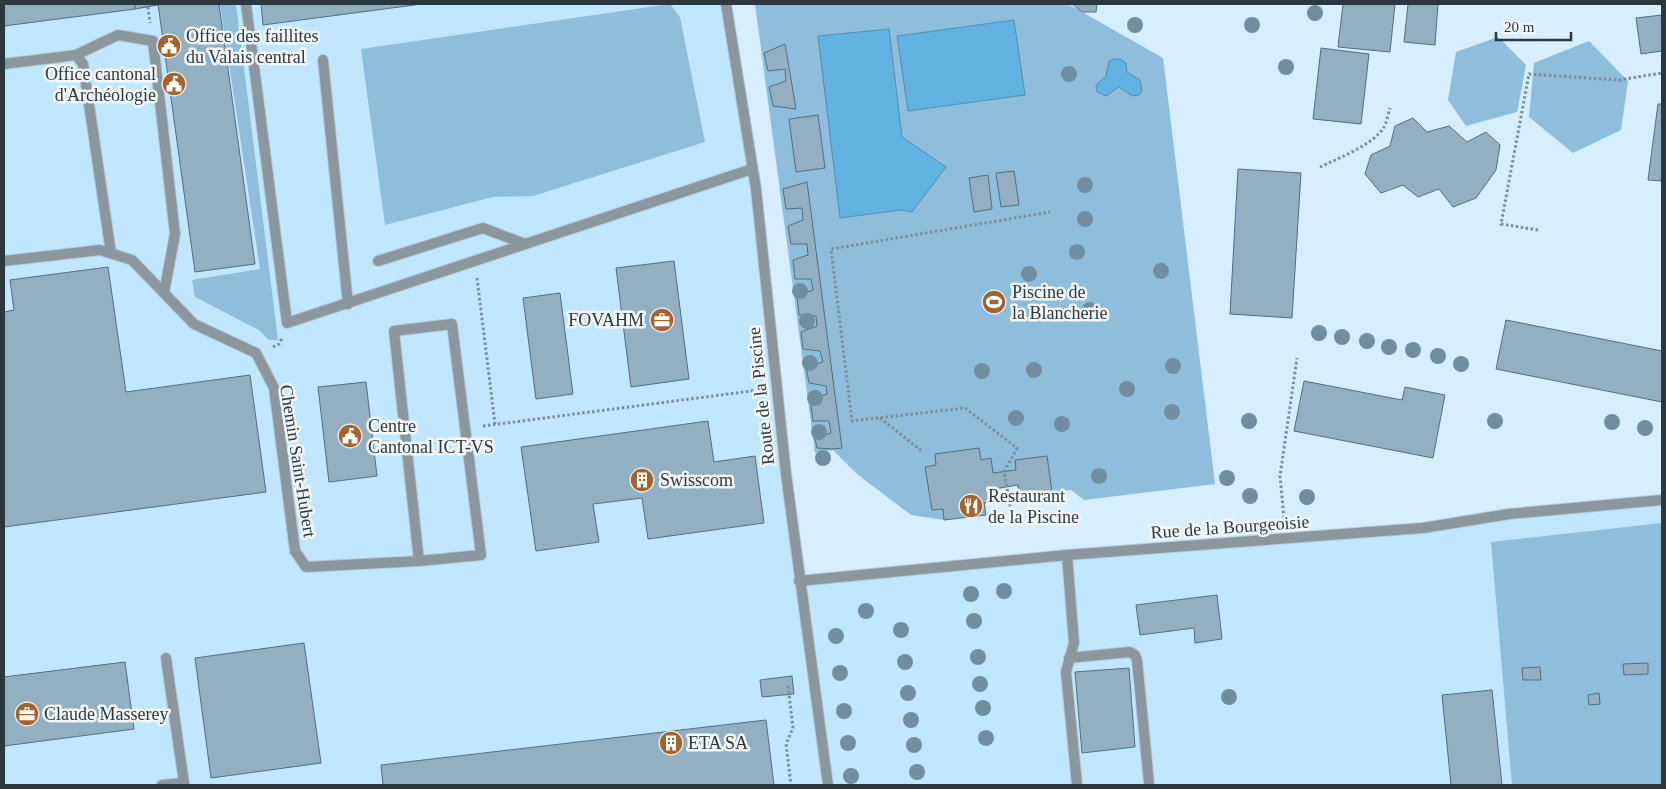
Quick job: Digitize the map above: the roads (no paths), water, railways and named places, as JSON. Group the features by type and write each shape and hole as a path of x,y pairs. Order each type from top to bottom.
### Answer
{"street":[{"path":"246,4 287,323 476,262 752,168"},
{"name":"Route de la Piscine","path":"726,4 752,168 799,581 828,785"},
{"path":"4,64 76,55 118,35 153,41 175,234 164,294"},
{"path":"76,55 83,64 111,253"},
{"path":"323,60 348,304"},
{"path":"378,261 483,228 525,244"},
{"path":"4,261 100,250 132,260 164,294"},
{"name":"Chemin Saint-Hubert","path":"164,294 194,324 256,353 274,388 295,552 306,567 420,561 481,555 452,324 394,331 420,561"},
{"name":"Rue de la Bourgeoisie","path":"799,581 1067,555 1415,529 1509,514 1662,500"},
{"path":"1067,555 1074,643 1066,672 1077,785"},
{"path":"1069,658 1130,652 1135,654 1149,784 1137,785"},
{"path":"162,785 184,784 166,658"}],"place":[{"name":"Office des faillites du Valais central","path":"169,46"},
{"name":"Office cantonal d'Archéologie","path":"174,84"},
{"name":"Piscine de la Blancherie","path":"994,302"},
{"name":"FOVAHM","path":"662,320"},
{"name":"Centre Cantonal ICT-VS","path":"350,436"},
{"name":"Swisscom","path":"642,480"},
{"name":"Restaurant de la Piscine","path":"971,506"},
{"name":"Claude Masserey","path":"27,714"},
{"name":"ETA SA","path":"671,743"}]}
